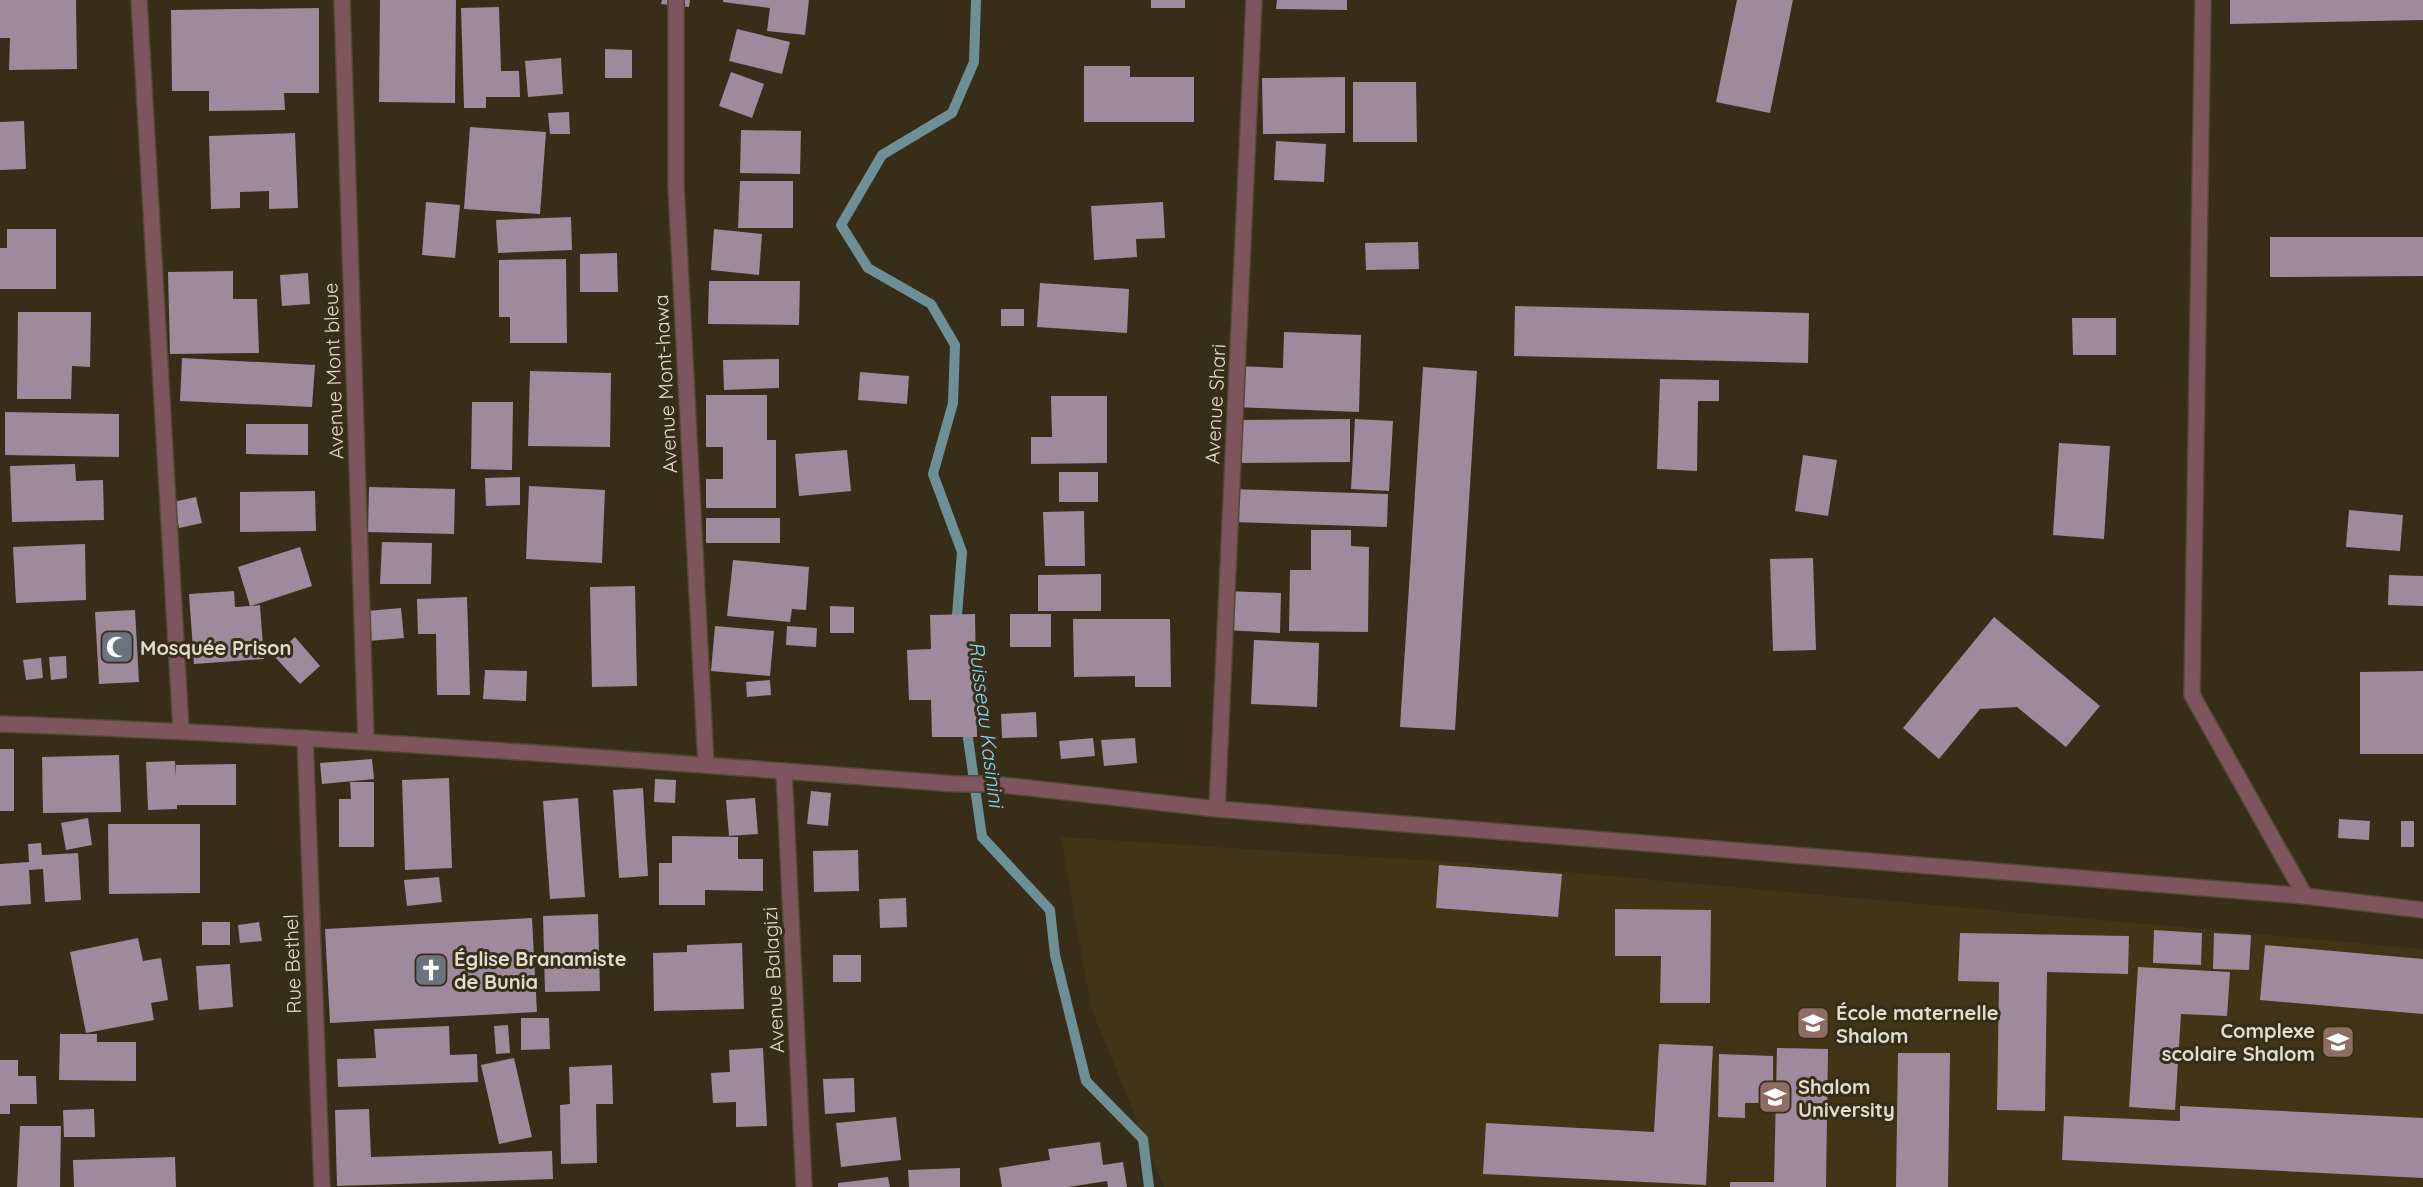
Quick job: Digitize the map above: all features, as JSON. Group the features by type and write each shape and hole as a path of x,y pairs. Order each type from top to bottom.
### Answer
{"street":[{"path":"139,0 181,730"},
{"name":"Avenue Mont bleue","path":"342,0 366,740"},
{"name":"Avenue Mont-hawa","path":"676,0 676,186 706,765"},
{"name":"Avenue Shari","path":"1217,809 1254,0"},
{"path":"2203,0 2192,695 2304,896"},
{"path":"0,724 181,730 366,740 956,784 993,784 1217,809 2304,896 2423,910"},
{"name":"Rue Bethel","path":"304,738 322,1187"},
{"name":"Avenue Balagizi","path":"784,771 804,1187"}],"shaded area":[{"name":"Shalom University","path":"1061,837 1467,863 2423,949 2423,1187 1164,1187 1091,1008"}],"building":[{"path":"0,0 76,0 77,69 9,70 10,38 0,38"},
{"path":"380,0 456,0 455,103 379,102"},
{"path":"662,0 690,0 689,7 661,4"},
{"path":"723,0 809,0 805,35 767,31 770,8 723,2"},
{"path":"1151,0 1185,0 1185,8 1151,8"},
{"path":"1277,0 1347,0 1347,10 1276,9"},
{"path":"1737,0 1793,0 1770,113 1716,102"},
{"path":"2230,0 2423,0 2423,20 2230,24"},
{"path":"499,7 501,71 519,71 520,97 486,97 486,108 464,108 461,8"},
{"path":"319,8 319,93 284,93 285,110 209,111 209,91 172,91 171,10"},
{"path":"737,29 790,42 782,74 729,61"},
{"path":"605,49 632,50 632,78 605,78"},
{"path":"561,58 563,94 528,97 525,61"},
{"path":"1084,66 1130,66 1130,77 1194,77 1194,122 1084,122"},
{"path":"731,72 764,84 752,118 719,106"},
{"path":"1345,77 1345,133 1263,134 1262,78"},
{"path":"1353,82 1416,82 1417,142 1353,142"},
{"path":"569,112 570,134 550,134 548,113"},
{"path":"24,121 26,169 0,170 0,122"},
{"path":"470,127 546,132 540,214 464,209"},
{"path":"741,130 801,131 800,174 740,173"},
{"path":"295,133 298,208 269,209 269,191 240,192 240,208 211,209 209,136"},
{"path":"1276,141 1326,144 1324,182 1274,180"},
{"path":"740,181 793,181 793,228 738,228"},
{"path":"426,202 460,205 455,258 422,255"},
{"path":"1163,202 1165,238 1136,239 1137,257 1094,260 1091,206"},
{"path":"571,217 572,250 498,253 496,220"},
{"path":"7,229 56,229 56,289 0,289 0,248 7,248"},
{"path":"714,229 762,234 759,275 711,270"},
{"path":"2270,237 2423,237 2423,276 2270,277"},
{"path":"1418,242 1419,269 1366,270 1365,243"},
{"path":"617,253 618,292 580,292 580,254"},
{"path":"566,259 567,343 510,343 510,317 499,317 499,260"},
{"path":"233,271 233,299 257,299 259,353 170,354 168,272"},
{"path":"308,273 310,304 282,306 280,275"},
{"path":"709,281 800,281 799,325 708,324"},
{"path":"1040,283 1129,289 1127,333 1037,327"},
{"path":"1515,306 1809,313 1808,363 1514,356"},
{"path":"1001,309 1024,309 1024,326 1001,326"},
{"path":"18,312 91,312 90,367 72,366 71,399 17,399"},
{"path":"2072,318 2116,318 2116,355 2073,355"},
{"path":"1284,332 1361,335 1359,412 1235,407 1237,366 1283,368"},
{"path":"182,358 315,365 312,407 180,401"},
{"path":"779,359 779,388 724,390 723,360"},
{"path":"1423,367 1477,371 1455,730 1400,727"},
{"path":"530,371 611,373 610,447 528,446"},
{"path":"860,372 909,376 907,404 858,400"},
{"path":"1660,379 1719,380 1719,401 1698,401 1697,471 1657,469"},
{"path":"706,395 767,395 767,440 776,440 776,508 706,508 706,479 723,479 723,447 706,447"},
{"path":"1051,396 1107,396 1107,463 1031,464 1031,437 1052,437"},
{"path":"472,402 513,402 512,470 471,469"},
{"path":"5,412 119,414 119,457 5,455"},
{"path":"1350,419 1350,462 1233,463 1232,420"},
{"path":"1355,419 1393,421 1389,491 1351,489"},
{"path":"246,424 308,424 308,455 246,454"},
{"path":"2059,443 2110,446 2104,539 2053,535"},
{"path":"847,450 851,491 799,496 795,454"},
{"path":"1803,455 1837,460 1828,516 1795,511"},
{"path":"75,464 76,481 103,480 104,520 12,522 10,466"},
{"path":"1059,472 1098,472 1098,502 1059,502"},
{"path":"520,477 520,505 486,506 485,478"},
{"path":"529,486 605,490 602,563 526,559"},
{"path":"369,487 455,489 454,534 368,532"},
{"path":"1231,489 1388,494 1387,527 1230,522"},
{"path":"315,491 316,531 240,532 240,492"},
{"path":"196,497 202,523 179,528 173,502"},
{"path":"2349,510 2403,515 2400,551 2346,547"},
{"path":"1084,511 1085,566 1045,566 1043,512"},
{"path":"706,518 780,518 780,543 706,543"},
{"path":"1311,530 1351,530 1351,546 1369,547 1368,632 1289,631 1290,570 1311,570"},
{"path":"382,542 432,543 431,584 380,584"},
{"path":"85,544 86,600 16,603 13,547"},
{"path":"300,547 312,586 251,606 260,605 264,659 194,664 189,594 234,591 235,607 250,606 238,567"},
{"path":"1813,558 1816,650 1773,651 1770,559"},
{"path":"733,560 809,567 806,610 792,609 790,622 727,616"},
{"path":"1101,574 1101,611 1038,611 1038,575"},
{"path":"2389,575 2423,576 2423,606 2388,605"},
{"path":"635,586 637,686 592,687 590,587"},
{"path":"1225,591 1281,593 1280,633 1224,630"},
{"path":"467,597 470,695 437,695 436,634 418,634 417,599"},
{"path":"830,606 854,607 854,633 830,633"},
{"path":"401,608 404,638 369,641 367,611"},
{"name":"Mosquée Prison","path":"135,610 139,682 99,684 95,612"},
{"path":"975,614 977,737 932,737 931,700 909,700 907,650 931,649 930,615"},
{"path":"1010,614 1051,614 1051,647 1010,647"},
{"path":"1994,617 2100,706 2066,747 2017,707 1980,709 1939,759 1903,728"},
{"path":"1073,619 1170,619 1171,687 1135,687 1135,676 1074,677"},
{"path":"715,626 774,631 770,676 711,671"},
{"path":"787,626 817,628 816,647 786,645"},
{"path":"295,637 320,666 300,684 274,656"},
{"path":"1254,640 1319,643 1317,707 1251,704"},
{"path":"66,656 67,678 51,680 49,657"},
{"path":"41,658 43,678 26,680 23,660"},
{"path":"485,670 527,671 526,701 483,699"},
{"path":"2423,671 2423,754 2360,754 2360,672"},
{"path":"770,680 771,695 747,697 746,682"},
{"path":"1036,712 1037,737 1002,738 1001,714"},
{"path":"1093,738 1095,756 1061,759 1059,741"},
{"path":"1135,738 1137,763 1104,766 1101,740"},
{"path":"0,749 14,749 14,811 0,811"},
{"path":"119,755 121,812 43,813 42,757"},
{"path":"372,759 374,779 322,784 320,763"},
{"path":"175,761 176,777 176,765 236,764 236,805 177,805 177,809 148,810 146,762"},
{"path":"449,778 452,868 405,870 402,780"},
{"path":"655,779 676,780 675,803 654,802"},
{"path":"350,782 374,782 374,847 339,847 339,799 351,799"},
{"path":"643,788 648,876 619,878 613,790"},
{"path":"811,791 831,793 828,826 807,824"},
{"path":"578,798 585,897 550,899 543,801"},
{"path":"755,798 758,834 729,836 726,800"},
{"path":"88,818 92,845 66,850 61,823"},
{"path":"2339,819 2370,821 2369,840 2338,838"},
{"path":"2401,821 2414,821 2414,847 2401,847"},
{"path":"108,824 200,824 200,893 109,894"},
{"path":"672,836 738,837 738,859 763,859 763,891 705,890 705,905 659,905 659,863 672,863"},
{"path":"41,843 42,855 78,853 81,900 45,902 43,869 29,870 31,904 0,906 0,864 29,862 28,844"},
{"path":"858,850 859,891 814,892 813,851"},
{"path":"1439,865 1562,874 1558,917 1436,908"},
{"path":"439,877 442,902 407,906 404,880"},
{"path":"906,898 907,927 880,928 879,899"},
{"path":"1615,909 1711,910 1710,1003 1660,1003 1661,956 1615,956"},
{"path":"598,914 600,991 545,992 543,916"},
{"name":"Église Branamiste de Bunia","path":"532,918 537,1012 330,1023 325,929"},
{"path":"202,922 230,922 230,945 202,945"},
{"path":"259,922 262,941 240,943 238,925"},
{"path":"2154,930 2202,933 2201,965 2153,963"},
{"path":"1960,933 2129,936 2128,974 2047,972 2045,1111 1997,1110 1999,982 1958,981"},
{"path":"2214,933 2251,935 2249,970 2213,969"},
{"path":"138,938 143,961 161,958 168,1000 151,1003 154,1020 86,1033 70,952"},
{"path":"742,943 744,1009 654,1011 653,953 687,952 687,945"},
{"path":"2265,945 2423,959 2423,1014 2260,1000"},
{"path":"833,955 861,955 861,982 833,982"},
{"path":"230,964 233,1007 199,1010 196,966"},
{"path":"2138,967 2230,972 2227,1016 2181,1014 2175,1110 2129,1107"},
{"path":"521,1018 549,1018 550,1049 521,1050"},
{"path":"508,1025 510,1053 496,1054 494,1026"},
{"path":"449,1026 450,1055 477,1054 478,1082 338,1087 337,1059 376,1058 374,1029"},
{"path":"60,1034 97,1034 97,1042 136,1042 136,1081 59,1080"},
{"path":"1659,1044 1713,1046 1706,1185 1483,1174 1486,1123 1654,1132"},
{"path":"763,1048 767,1126 736,1127 736,1102 713,1103 711,1073 730,1072 729,1050"},
{"path":"1777,1048 1828,1049 1826,1187 1730,1187 1730,1182 1774,1182"},
{"path":"1898,1053 1950,1053 1948,1187 1896,1187"},
{"path":"1719,1054 1773,1056 1773,1093 1761,1092 1761,1103 1745,1103 1745,1118 1718,1117"},
{"path":"514,1058 532,1137 499,1144 481,1065"},
{"path":"0,1060 18,1060 18,1076 36,1076 37,1104 10,1104 10,1114 0,1114"},
{"path":"612,1065 613,1104 596,1104 597,1163 561,1164 560,1105 570,1104 569,1067"},
{"path":"854,1078 855,1112 825,1114 823,1079"},
{"path":"2180,1106 2423,1118 2423,1178 2062,1160 2064,1116 2180,1121"},
{"path":"94,1109 95,1137 64,1137 63,1110"},
{"path":"369,1109 371,1157 552,1151 553,1179 337,1186 335,1110"},
{"path":"896,1117 901,1160 841,1167 836,1123"},
{"path":"20,1126 61,1126 60,1187 17,1187"},
{"path":"1100,1142 1103,1165 1123,1162 1127,1187 1108,1187 1107,1181 1068,1187 1002,1187 999,1168 1050,1160 1048,1149"},
{"path":"175,1157 176,1187 74,1187 73,1160"},
{"path":"960,1168 960,1187 909,1187 908,1170"},
{"path":"888,1177 890,1187 838,1187 838,1183"}],"waterway":[{"name":"Ruisseau Kasinini","path":"956,628 962,552 933,474 953,403 955,345 931,304 868,268 841,225 882,155 952,113 974,62 976,0"},
{"name":"Ruisseau Kasinini","path":"966,724 982,837 1050,910 1055,955 1086,1081 1143,1139 1149,1187"}],"place":[{"name":"Mosquée Prison","path":"117,647"},
{"name":"Église Branamiste de Bunia","path":"431,970"},
{"name":"École maternelle Shalom","path":"1813,1023"},
{"name":"Complexe scolaire Shalom","path":"2338,1042"},
{"name":"Shalom University","path":"1775,1097"}]}
